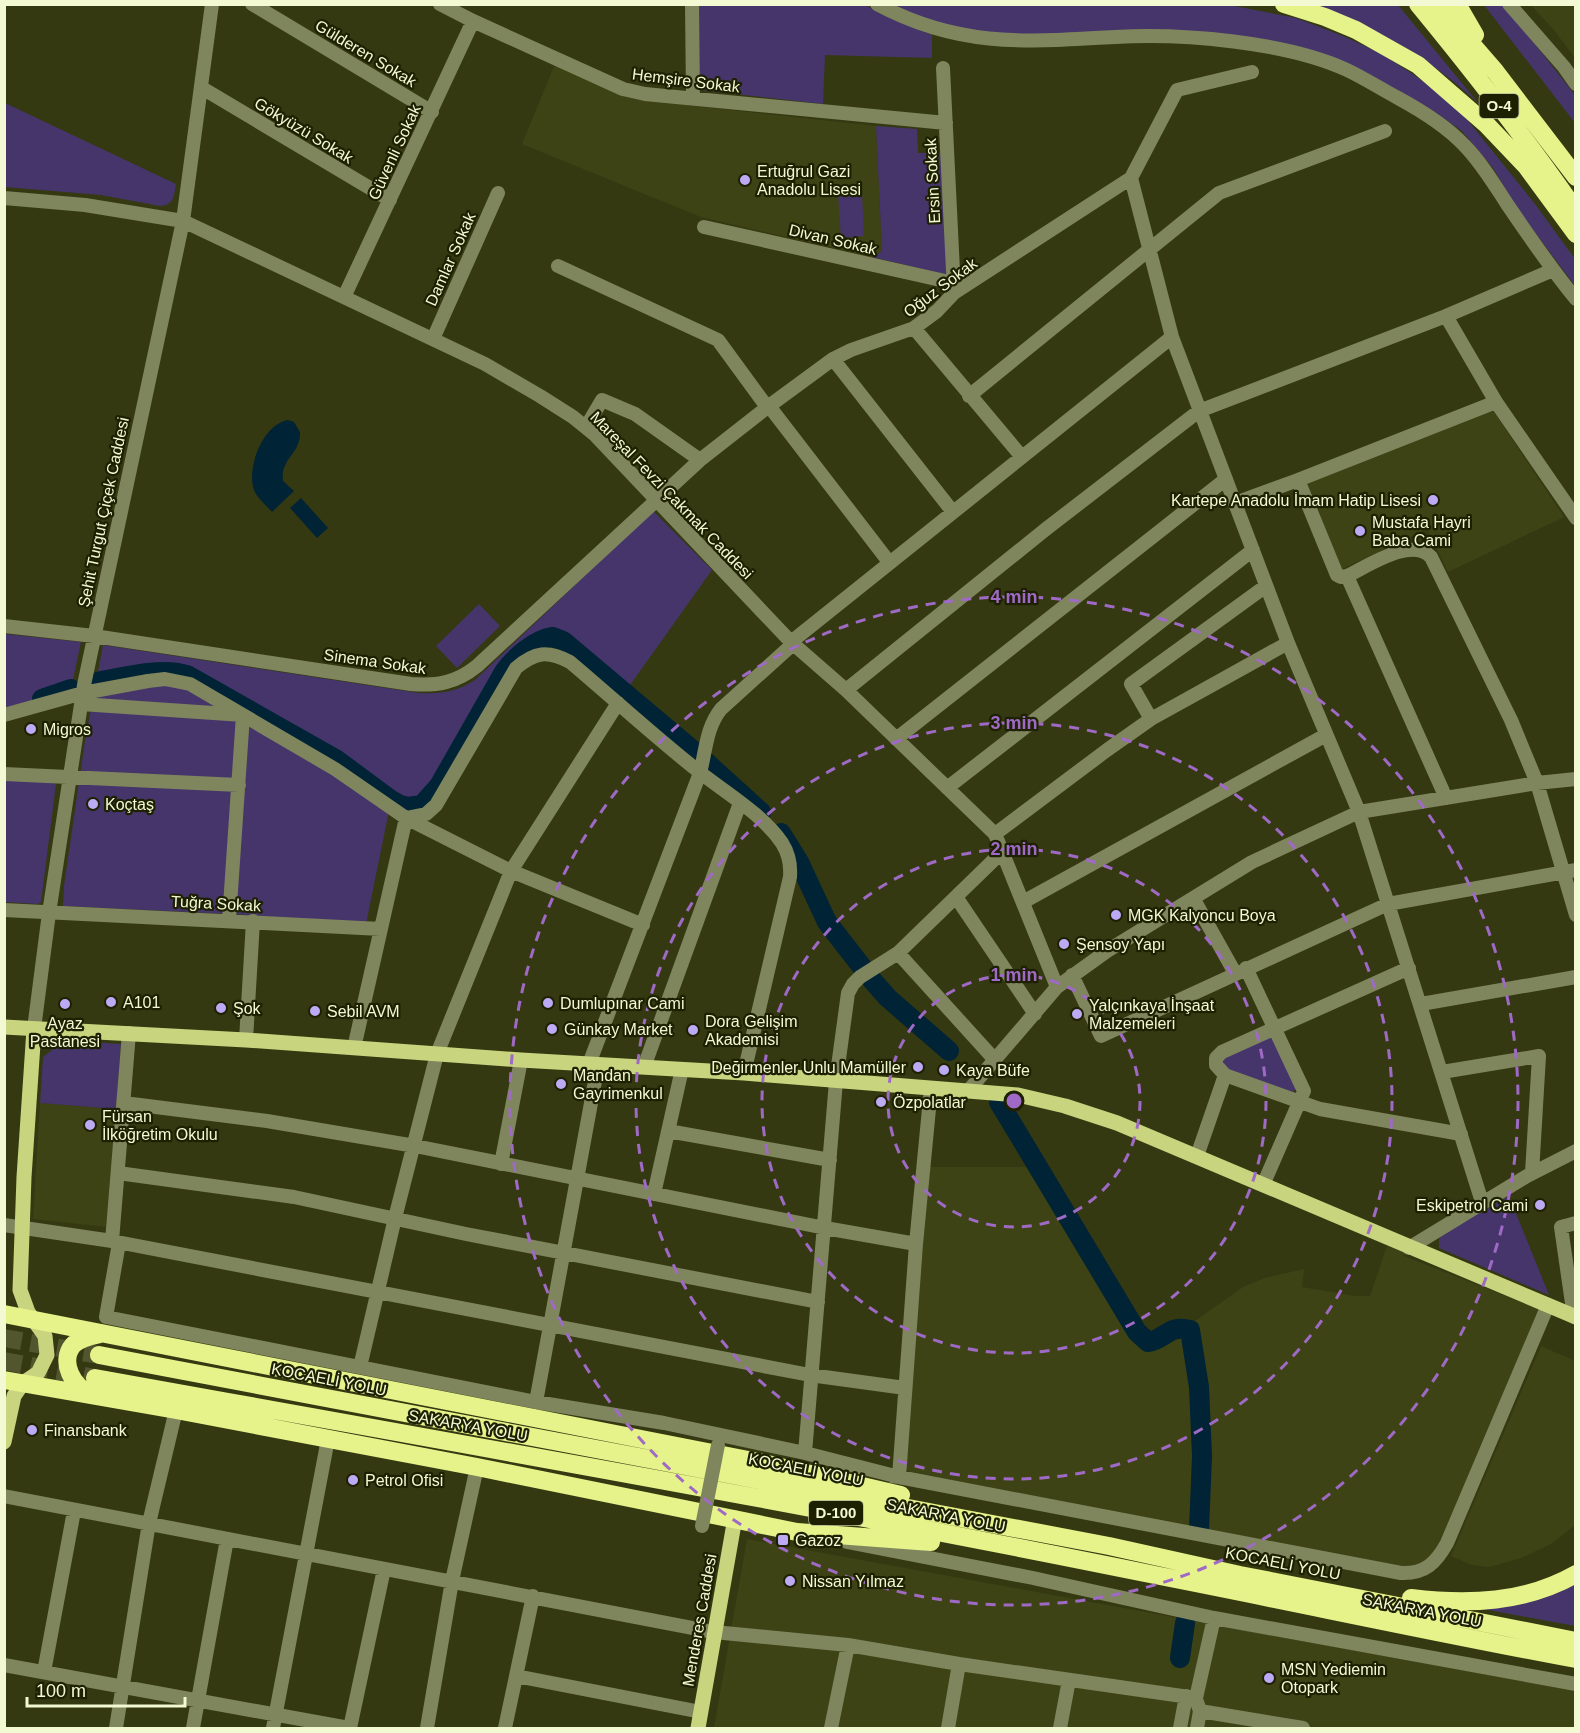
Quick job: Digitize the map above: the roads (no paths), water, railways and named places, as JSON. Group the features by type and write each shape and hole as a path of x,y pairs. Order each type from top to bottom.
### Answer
{"highway":[{"path":"1284,4 1356,30 1418,65 1487,124 1526,166 1575,234"},
{"name":"O-4","path":"1418,4 1540,160 1575,211"},
{"name":"O-4","path":"1437,4 1495,71 1575,177"},
{"path":"1457,4 1495,71"},
{"path":"6,1316 32,1319 778,1466 1109,1546"},
{"path":"102,1333 86,1337 73,1346 68,1360 71,1376 75,1382 86,1392 105,1398"},
{"name":"KOCAELİ YOLU","path":"99,1355 1109,1546 1240,1575 1575,1641"},
{"name":"SAKARYA YOLU","path":"95,1378 672,1482 1160,1575 1422,1630 1575,1659"},
{"path":"10,1391 55,1389 176,1410 477,1467 796,1532 1014,1548"},
{"path":"1240,1575 1437,1601 1467,1602 1491,1601 1528,1594 1551,1587 1575,1574"},
{"path":"1422,1630 1575,1667"}],"main road":[{"path":"4,1027 246,1040 744,1073 1018,1095 1065,1106 1117,1123 1575,1317"},
{"path":"4,1442 10,1391 38,1373 47,1355 45,1336 32,1319 20,1290 34,1029"},
{"path":"6,1316 20,1290"},
{"name":"Menderes Caddesi","path":"698,1728 735,1518"}],"street":[{"name":"Şehit Turgut Çiçek Caddesi","path":"34,1029 49,913 82,699 183,221 212,4"},
{"name":"Gülderen Sokak","path":"252,4 432,112"},
{"name":"Hemşire Sokak","path":"440,4 623,89 645,94 946,123"},
{"path":"692,4 693,98"},
{"path":"877,4 941,31 964,36 995,40 1131,36 1192,38 1254,44 1313,58 1346,69 1414,107 1464,145 1575,299"},
{"path":"1509,4 1564,67 1575,84"},
{"name":"Güvenli Sokak","path":"344,297 473,21"},
{"name":"Ersin Sokak","path":"943,68 954,288"},
{"name":"Oğuz Sokak","path":"656,501 700,460 833,359 851,350 914,328 937,311 954,288 1131,178 1177,90 1252,72"},
{"name":"Gökyüzü Sokak","path":"202,88 390,200"},
{"path":"969,396 1219,193 1385,131"},
{"path":"1131,178 1172,337 1288,643 1359,812 1482,1202"},
{"name":"Damlar Sokak","path":"433,339 498,193"},
{"name":"Mareşal Fevzi Çakmak Caddesi","path":"6,201 85,205 183,221 510,377 585,427 792,643 846,690 995,834 1057,987"},
{"name":"Divan Sokak","path":"704,227 954,288"},
{"path":"558,266 718,340 889,562"},
{"path":"846,690 1199,411 1446,316 1553,270"},
{"path":"1446,316 1496,402 1575,518"},
{"path":"914,328 1022,457"},
{"path":"537,1402 577,1179 593,1064 700,773 707,735 714,718 792,643 889,562 1172,337"},
{"path":"833,359 953,512"},
{"path":"585,427 602,400 635,414 700,460"},
{"path":"1235,503 1496,402"},
{"path":"896,739 1226,480"},
{"path":"1298,480 1337,575 1347,576 1409,549 1428,553 1511,720 1537,783 1569,871 1575,915"},
{"name":"Sinema Sokak","path":"4,626 94,636 411,684 443,684 466,675 477,666 656,501"},
{"path":"948,788 1253,550"},
{"path":"1347,576 1446,798"},
{"path":"1151,719 1131,684 1266,586"},
{"path":"995,834 1151,719 1288,643"},
{"path":"406,818 426,814 436,805 516,668 528,658 540,654 556,655 570,662 700,773 767,826 788,854 790,870 744,1073"},
{"path":"4,715 82,699 148,681 177,680 199,689 335,769 406,818 511,871 643,926"},
{"path":"82,699 243,714"},
{"path":"360,1367 394,1218 415,1146 437,1054 511,871 618,703"},
{"path":"229,920 243,714"},
{"path":"1023,902 1326,735"},
{"path":"4,774 239,785"},
{"path":"968,1091 1057,987 1072,975 1252,862 1359,812 1575,779"},
{"path":"644,1067 740,803"},
{"path":"354,1048 406,818"},
{"path":"805,1453 836,1081 845,1006 853,984 860,977 898,953 1002,852"},
{"path":"1072,975 1101,1036 1388,904 1569,871"},
{"path":"956,897 1035,1014"},
{"path":"1193,898 1275,1028 1304,1088 1263,1185"},
{"name":"Tuğra Sokak","path":"4,910 381,929"},
{"path":"246,1040 253,921"},
{"path":"898,953 995,1060"},
{"path":"1409,968 1218,1054 1216,1065 1226,1075 1320,1109 1461,1134"},
{"path":"1421,1004 1575,977"},
{"path":"129,1033 117,1173 116,1242 106,1317 537,1402 663,1423 805,1453 899,1477 1401,1573 1416,1573 1434,1563 1447,1543 1548,1305"},
{"path":"1442,1072 1539,1056 1532,1173"},
{"path":"501,1164 521,1060"},
{"path":"654,1194 682,1069"},
{"path":"1197,1156 1226,1075"},
{"path":"899,1477 916,1244 931,1088"},
{"path":"124,1103 267,1121 415,1146 916,1244"},
{"path":"668,1131 830,1160"},
{"path":"1409,1248 1482,1202 1575,1151"},
{"path":"117,1173 294,1197 454,1231 818,1302"},
{"path":"1575,1223 1561,1227 1575,1317"},
{"path":"4,1225 116,1242 810,1375 905,1388"},
{"path":"116,1728 149,1523 176,1410"},
{"path":"274,1722 328,1439"},
{"path":"702,1526 718,1445"},
{"path":"778,1466 899,1477"},
{"path":"427,1728 452,1581 477,1467"},
{"path":"4,1497 714,1632 848,1645 1069,1680 1194,1702 1272,1726 1304,1728"},
{"path":"44,1672 74,1511"},
{"path":"796,1532 1033,1578 1214,1618 1575,1684"},
{"path":"193,1728 227,1539"},
{"path":"4,1665 198,1701 274,1722 349,1728 384,1569"},
{"path":"505,1728 533,1596"},
{"path":"1180,1728 1194,1702 1214,1618"},
{"path":"831,1728 848,1645"},
{"path":"948,1728 959,1664"},
{"path":"516,1676 701,1712"},
{"path":"1060,1728 1069,1680"},
{"path":"1194,1702 1197,1728"}],"water":[{"path":"288,420 294,422 300,432 297,446 287,461 283,473 283,481 294,491 272,512 255,493 252,470 264,438 279,423"},
{"path":"301,498 328,528 317,538 290,508"}],"waterway":[{"path":"97,682 154,672 187,675 337,760 391,800 408,807 422,805 439,786 508,666 532,645 553,637 563,641 696,753 761,812"},
{"path":"42,699 71,689"},
{"path":"781,833 799,862 827,922 862,967"},
{"path":"872,980 888,998 949,1051"},
{"path":"999,1102 1137,1332 1148,1342 1177,1329 1190,1330 1199,1387 1202,1456 1199,1530"},
{"path":"1180,1658 1185,1623"}],"tunnel":[{"path":"4,1338 99,1355"},
{"path":"4,1361 95,1378"}],"place":[{"name":"Ertuğrul Gazi Anadolu Lisesi","path":"745,180"},
{"name":"Kartepe Anadolu İmam Hatip Lisesi","path":"1433,500"},
{"name":"Mustafa Hayri Baba Cami","path":"1360,531"},
{"name":"Migros","path":"31,729"},
{"name":"Koçtaş","path":"93,804"},
{"name":"MGK Kalyoncu Boya","path":"1116,915"},
{"name":"Şensoy Yapı","path":"1064,944"},
{"name":"A101","path":"111,1002"},
{"name":"Dumlupınar Cami","path":"548,1003"},
{"name":"Ayaz Pastanesi","path":"65,1004"},
{"name":"Şok","path":"221,1008"},
{"name":"Sebil AVM","path":"315,1011"},
{"name":"Yalçınkaya İnşaat Malzemeleri","path":"1077,1014"},
{"name":"Günkay Market","path":"552,1029"},
{"name":"Dora Gelişim Akademisi","path":"693,1030"},
{"name":"Değirmenler Unlu Mamüller","path":"918,1067"},
{"name":"Kaya Büfe","path":"944,1070"},
{"name":"Mandan Gayrimenkul","path":"561,1084"},
{"name":"Özpolatlar","path":"881,1102"},
{"name":"Fürsan İlköğretim Okulu","path":"90,1125"},
{"name":"Eskipetrol Cami","path":"1540,1205"},
{"name":"Finansbank","path":"32,1430"},
{"name":"Petrol Ofisi","path":"353,1480"},
{"name":"Gazoz","path":"783,1540"},
{"name":"Nissan Yılmaz","path":"790,1581"},
{"name":"MSN Yediemin Otopark","path":"1269,1678"}]}
